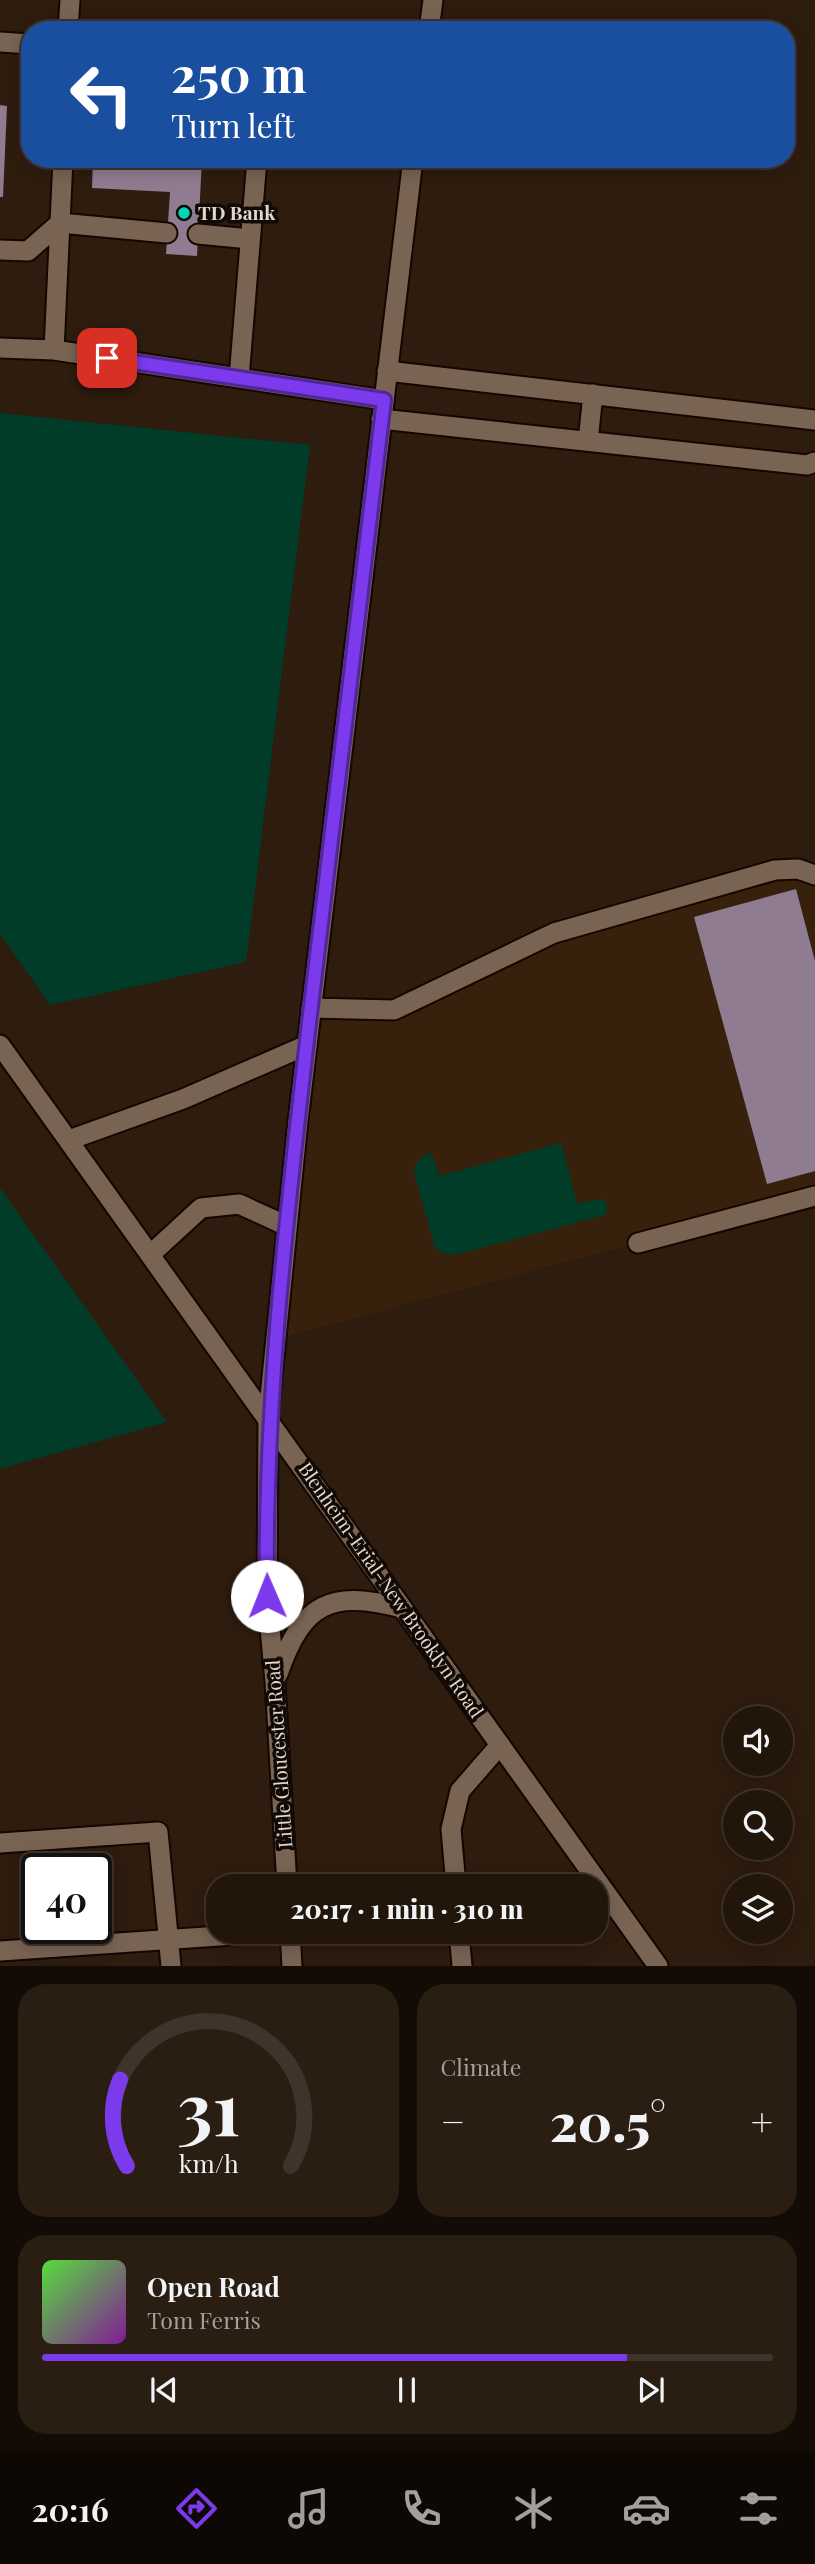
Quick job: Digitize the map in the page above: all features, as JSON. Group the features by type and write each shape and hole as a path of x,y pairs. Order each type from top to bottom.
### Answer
{"street":[{"path":"69,21 70,0"},
{"path":"430,21 433,0"},
{"path":"0,42 21,43"},
{"path":"54,350 63,168"},
{"path":"239,378 256,168"},
{"name":"Little Gloucester Road","path":"286,1874 267,1596 268,1417 311,1008 412,168"},
{"path":"0,250 29,251 60,223 167,233"},
{"path":"198,234 250,239"},
{"path":"0,348 54,350 239,378 383,409 588,441 807,465 815,462"},
{"path":"387,371 815,420"},
{"path":"588,441 593,394"},
{"path":"311,1008 394,1010 554,933 775,870 798,869 815,876"},
{"name":"Blenheim-Erial-New Brooklyn Road","path":"0,1045 658,1965"},
{"path":"69,1140 183,1100 307,1045"},
{"path":"638,1244 815,1196"},
{"path":"151,1254 201,1208 239,1204 287,1226"},
{"path":"275,1682 288,1645 303,1621 324,1606 345,1598 370,1600 402,1608"},
{"path":"455,1874 451,1829 460,1791 500,1745"},
{"path":"0,1843 158,1832 172,1965"},
{"path":"0,1951 206,1937"},
{"path":"291,1944 292,1965"},
{"path":"460,1944 462,1965"}],"shaded area":[{"path":"775,870 815,875 815,1196 276,1339 311,1008 394,1010 554,933"}],"green space":[{"path":"0,413 310,445 246,962 50,1005 0,934"},
{"path":"561,1143 577,1203 603,1199 608,1207 605,1215 455,1255 442,1253 435,1248 414,1173 417,1162 422,1157 432,1153 439,1176"},
{"path":"0,1188 167,1422 0,1469"}],"building":[{"path":"0,105 7,106 3,197 0,197"},
{"name":"TD Bank","path":"93,168 202,168 197,256 166,254 170,192 92,188"},
{"path":"796,889 815,961 815,1171 767,1184 694,917"}],"place":[{"name":"TD Bank","path":"184,213"}],"route":[{"path":"107,358 384,400 298,1121 268,1417 267,1596"}]}
